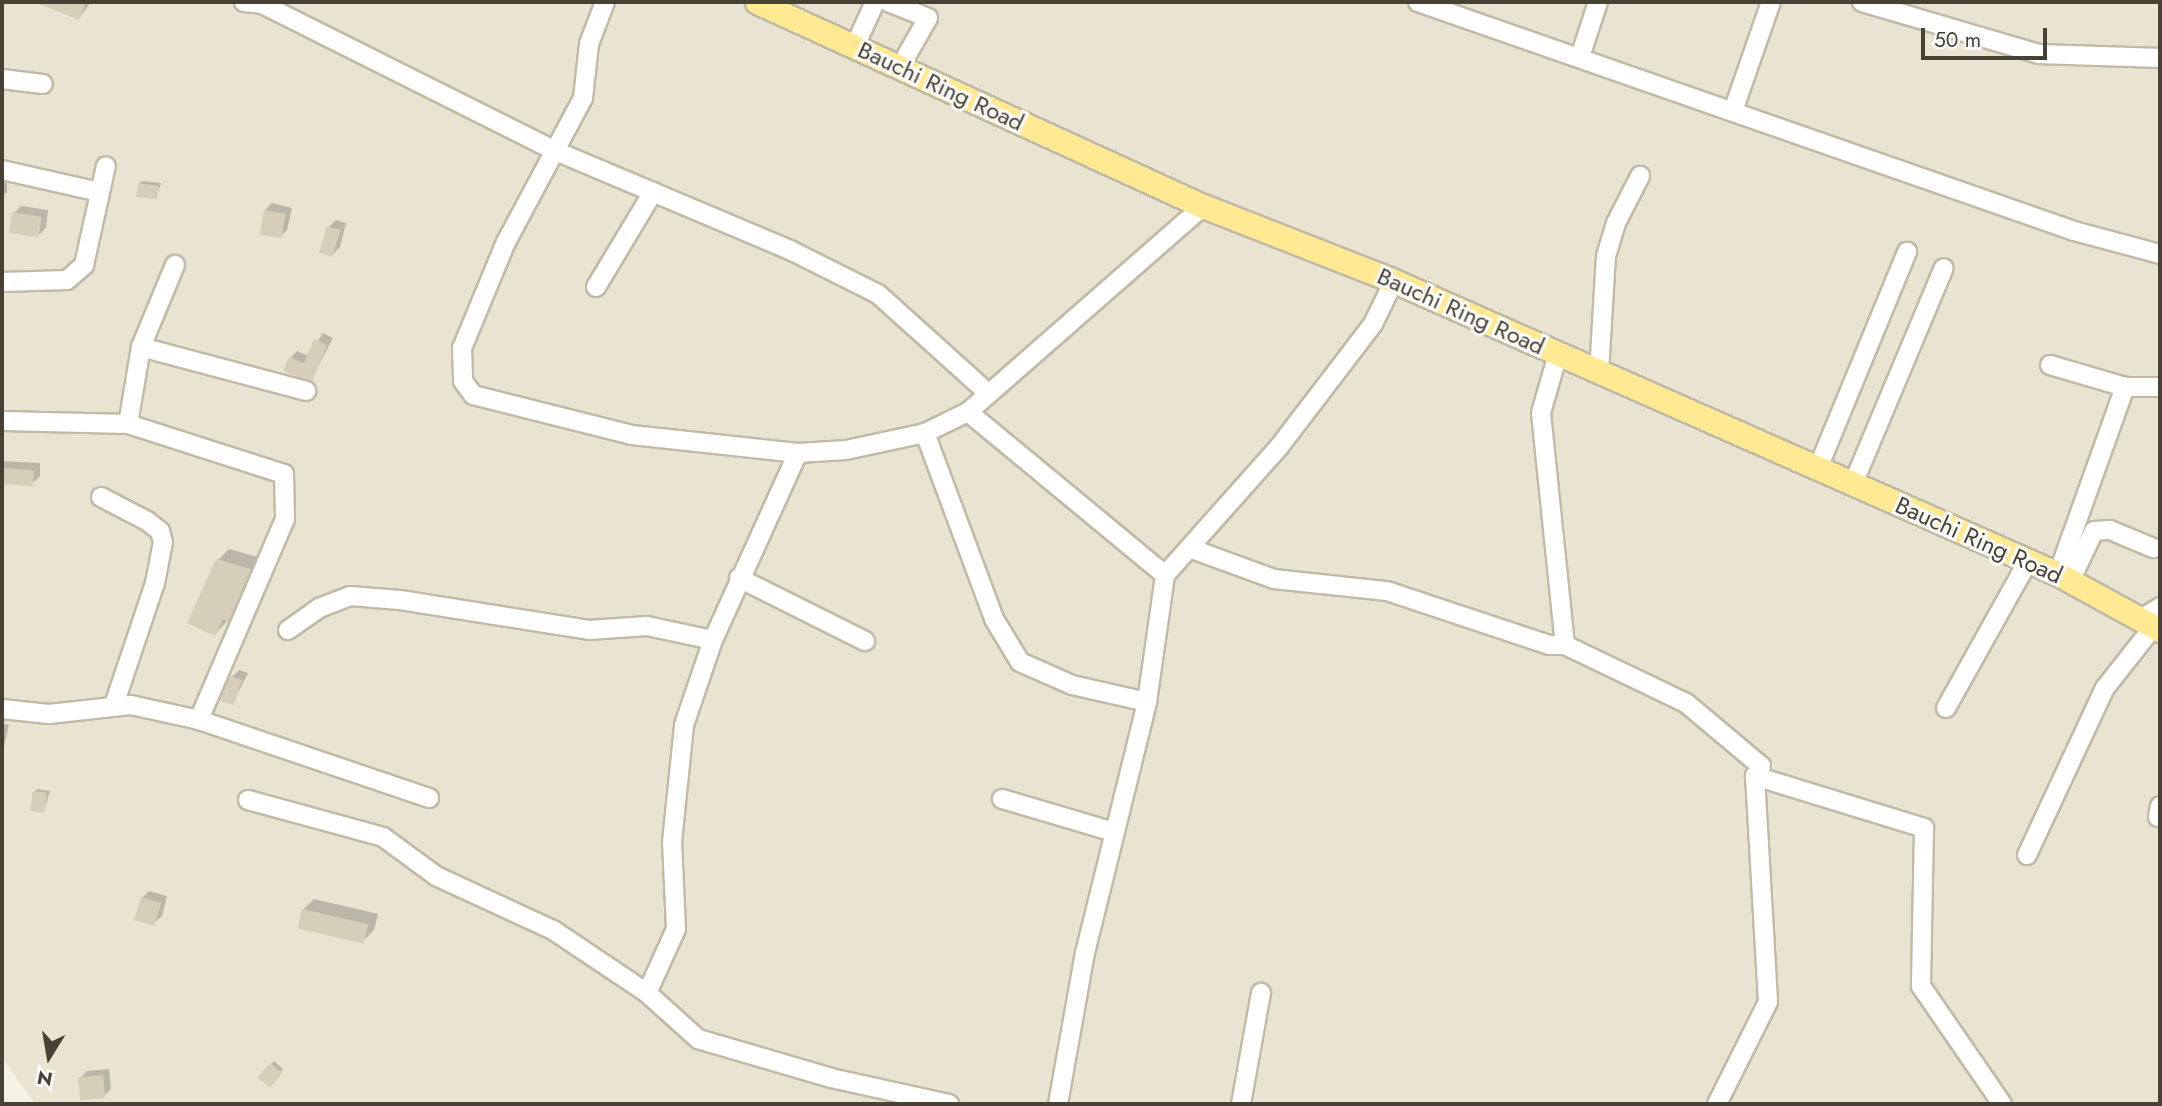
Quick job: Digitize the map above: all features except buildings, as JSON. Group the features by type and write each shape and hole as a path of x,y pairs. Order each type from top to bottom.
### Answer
{"main road":[{"name":"Bauchi Ring Road","path":"767,4 900,68 1203,206 1394,281 2064,577 2154,621"}],"street":[{"path":"244,2 262,4 558,152 792,251 878,294 987,392"},
{"path":"605,2 589,44 583,98 558,152 506,242 462,348 463,381 473,395 632,435 798,453 846,450 925,433 968,412 987,392 1203,206"},
{"path":"855,47 875,2"},
{"path":"888,2 929,18 900,68"},
{"path":"1418,2 2074,230 2160,254"},
{"path":"1580,57 1598,2"},
{"path":"1733,111 1771,2"},
{"path":"1862,2 2039,54 2160,58"},
{"path":"2,79 43,84"},
{"path":"2,282 67,280 84,265 106,166"},
{"path":"2,170 100,192"},
{"path":"1599,373 1606,256 1616,223 1640,176"},
{"path":"596,287 653,192"},
{"path":"1818,468 1907,252"},
{"path":"128,424 141,347 175,265"},
{"path":"1853,484 1944,268"},
{"path":"1058,1104 1085,953 1147,702 1164,575 1192,549 1346,360 1373,324 1394,281"},
{"path":"141,347 306,391"},
{"path":"1558,354 1541,413 1564,645"},
{"path":"2050,365 2125,387 2160,387"},
{"path":"2064,577 2125,387"},
{"path":"968,412 1164,575"},
{"path":"2,421 128,424 284,474 285,519 199,720"},
{"path":"925,433 994,619 1020,662 1072,684 1147,702"},
{"path":"647,993 676,929 672,842 684,725 713,640 798,453"},
{"path":"101,497 147,521 160,531 163,542 155,583 114,705"},
{"path":"2064,577 2094,531 2110,530 2153,548"},
{"path":"1192,549 1274,579 1387,591 1549,645 1564,645 1686,703 1761,766 1755,776 1768,1002 1717,1104"},
{"path":"1946,708 2028,561"},
{"path":"740,578 865,641"},
{"path":"288,630 319,608 349,596 400,600 589,630 647,626 713,640"},
{"path":"2027,855 2105,688 2154,621"},
{"path":"2,709 49,714 114,705 199,720 429,798"},
{"path":"1755,776 1924,828 1921,986 2002,1104"},
{"path":"1002,799 1114,832"},
{"path":"248,800 383,837 436,876 553,930 647,993 698,1039 831,1078 949,1104"},
{"path":"1241,1104 1261,993"}],"shaded area":[{"path":"2,2 2160,2 2160,1104 35,1104 2,1057"}]}
